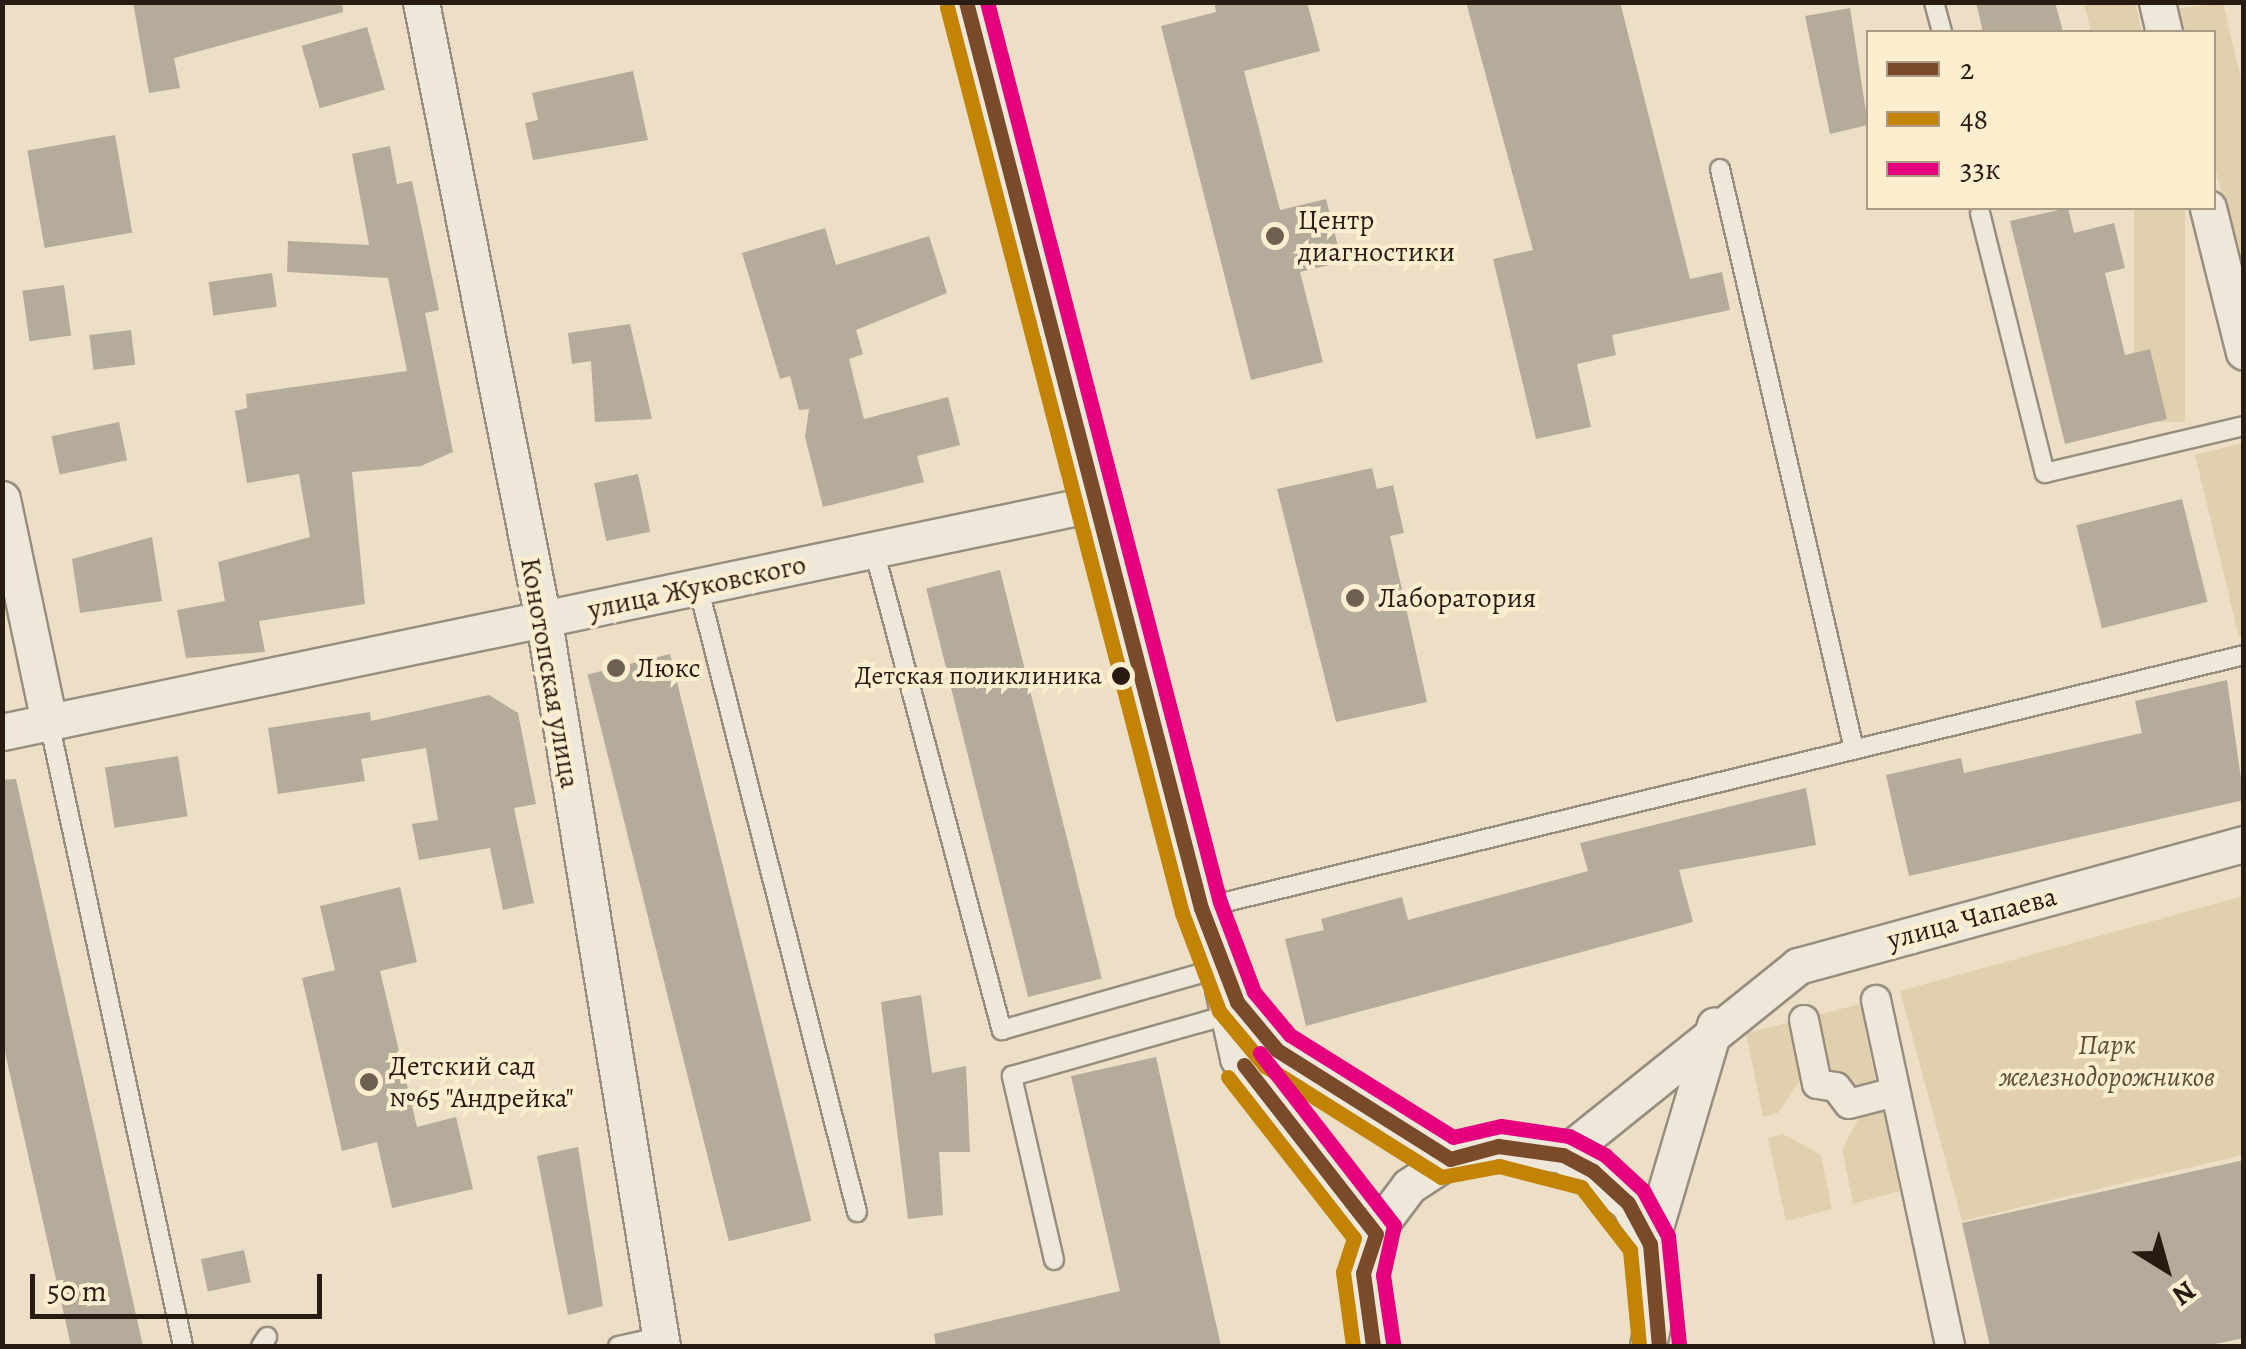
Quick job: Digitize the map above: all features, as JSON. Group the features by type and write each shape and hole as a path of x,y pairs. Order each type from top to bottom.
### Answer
{"street":[{"name":"Конотопская улица","path":"420,2 542,619 660,1342"},
{"path":"966,2 1201,908 1232,1009 1238,1058 1376,1234"},
{"path":"2157,2 2164,30"},
{"path":"2208,210 2244,352"},
{"path":"2,499 50,722"},
{"name":"улица Жуковского","path":"2,732 1098,503"},
{"name":"улица Чапаева","path":"1563,1155 1715,1024 1798,966 2244,844"},
{"path":"1876,1000 1950,1346"},
{"path":"1232,1009 1276,1050 1450,1159"},
{"path":"1804,1020 1816,1084 1836,1088 1850,1104 1896,1092"},
{"path":"1650,1244 1715,1024"},
{"path":"1373,1346 1363,1274 1376,1234 1408,1186 1450,1159 1498,1146 1563,1155 1628,1204 1650,1244 1659,1291 1653,1344"}],"lane":[{"path":"1934,2 1941,30"},
{"path":"1720,169 1854,750"},
{"path":"1980,213 2045,473 2244,426"},
{"path":"874,550 1002,1030 1220,968"},
{"path":"698,586 856,1212"},
{"path":"1201,908 2244,655"},
{"path":"50,722 183,1346"},
{"path":"1054,1260 1012,1076 1232,1009"},
{"path":"618,1346 660,1342"}],"green space":[{"path":"2084,3 2135,3 2142,30 2091,30"},
{"path":"2223,3 2243,87 2243,286 2216,171 2216,30 2181,30 2176,9"},
{"path":"2134,210 2185,210 2185,422 2134,422"},
{"path":"2242,443 2244,635 2239,637 2195,455"},
{"name":"Парк железнодорожников","path":"2243,896 2243,1155 1962,1221 1900,991"},
{"path":"1860,1004 1877,1087 1856,1093 1825,1073 1813,1016"},
{"path":"1792,1022 1803,1076 1778,1113 1763,1117 1746,1033"},
{"path":"1882,1108 1900,1191 1853,1204 1842,1149 1861,1114"},
{"path":"1783,1134 1821,1155 1832,1209 1786,1221 1768,1138"}],"building":[{"path":"133,2 342,2 343,12 174,58 180,88 149,93"},
{"name":"Центр диагностики","path":"1214,2 1307,2 1320,51 1244,71 1280,210 1326,199 1342,262 1300,272 1323,362 1251,380 1161,26 1216,12"},
{"path":"1466,2 1620,2 1690,279 1722,272 1730,310 1612,335 1616,355 1577,364 1591,427 1536,439 1493,259 1533,250"},
{"path":"1976,2 2055,2 2062,30 1983,30"},
{"path":"1850,8 1866,125 1830,134 1805,16"},
{"path":"367,27 385,89 320,108 302,46"},
{"path":"633,71 648,140 533,160 525,123 538,120 532,93"},
{"path":"115,135 132,232 45,248 27,150"},
{"path":"390,146 397,184 412,181 439,310 425,313 453,452 421,466 352,472 365,604 259,621 265,652 186,658 177,610 225,601 218,562 310,537 299,474 247,483 235,411 247,408 246,394 407,371 388,278 287,272 288,241 369,245 352,154"},
{"path":"2068,210 2074,233 2114,223 2125,268 2105,273 2125,355 2150,349 2167,419 2065,444 2010,221"},
{"path":"825,228 836,265 929,236 947,293 856,330 863,354 849,359 864,419 948,397 960,445 917,456 924,482 823,507 805,437 809,409 799,410 790,376 780,379 742,253"},
{"path":"272,273 277,307 213,316 209,282"},
{"path":"64,285 71,336 30,341 22,291"},
{"path":"630,324 652,419 595,422 591,361 572,364 568,333"},
{"path":"131,330 135,365 94,370 89,335"},
{"path":"119,422 127,460 60,474 52,436"},
{"name":"Лаборатория","path":"1372,468 1377,489 1393,485 1404,533 1390,536 1427,702 1336,722 1277,489"},
{"path":"638,474 650,532 606,541 594,483"},
{"path":"2182,499 2208,602 2102,628 2076,525"},
{"path":"152,537 162,601 80,613 72,559"},
{"path":"1000,570 1102,978 1028,997 926,588"},
{"path":"670,654 811,1221 729,1241 588,675"},
{"path":"2227,680 2244,800 1909,876 1886,775 1961,758 1964,773 2142,733 2135,701"},
{"path":"489,695 518,713 536,804 514,808 534,903 503,910 490,848 419,860 412,824 438,820 426,748 361,759 365,781 278,794 268,728 370,712 371,721"},
{"path":"178,756 188,816 114,828 105,768"},
{"path":"16,779 143,1346 71,1346 2,1039 2,780"},
{"path":"1806,788 1816,845 1679,870 1693,922 1306,1026 1285,939 1324,930 1321,919 1402,897 1408,920 1588,871 1580,843"},
{"path":"400,887 417,962 380,971 417,1127 456,1117 473,1189 392,1208 377,1142 342,1151 302,978 335,970 320,906"},
{"path":"921,995 932,1073 966,1066 970,1152 939,1152 943,1215 908,1219 881,1002"},
{"path":"1156,1057 1221,1346 936,1346 934,1334 1120,1291 1071,1076"},
{"path":"578,1147 603,1306 568,1315 537,1156"},
{"path":"2244,1160 2244,1338 2205,1346 1990,1346 1962,1223"},
{"path":"244,1250 251,1282 208,1291 201,1259"}],"transit line":[{"name":"2","path":"966,2 1201,908 1237,1002 1277,1050 1450,1159 1498,1146 1563,1155 1593,1171 1628,1203 1650,1244 1659,1346"},
{"name":"33к","path":"987,2 1220,902 1254,992 1290,1035 1453,1137 1501,1126 1569,1136 1605,1155 1643,1190 1668,1236 1679,1344"},
{"name":"48","path":"947,7 1182,913 1219,1011 1265,1066 1441,1177 1499,1166 1581,1187 1630,1250 1639,1346"},
{"name":"33к","path":"1260,1053 1394,1225 1383,1275 1393,1343"},
{"name":"2","path":"1244,1065 1376,1234 1363,1273 1373,1346"},
{"name":"48","path":"1228,1077 1354,1238 1343,1272 1353,1346"}],"place":[{"name":"Центр диагностики","path":"1275,236"},
{"name":"Лаборатория","path":"1355,598"},
{"name":"Люкс","path":"616,668"},
{"name":"Детская поликлиника","path":"1121,676"},
{"name":"Детский сад №65 \"Андрейка\"","path":"369,1082"}]}
